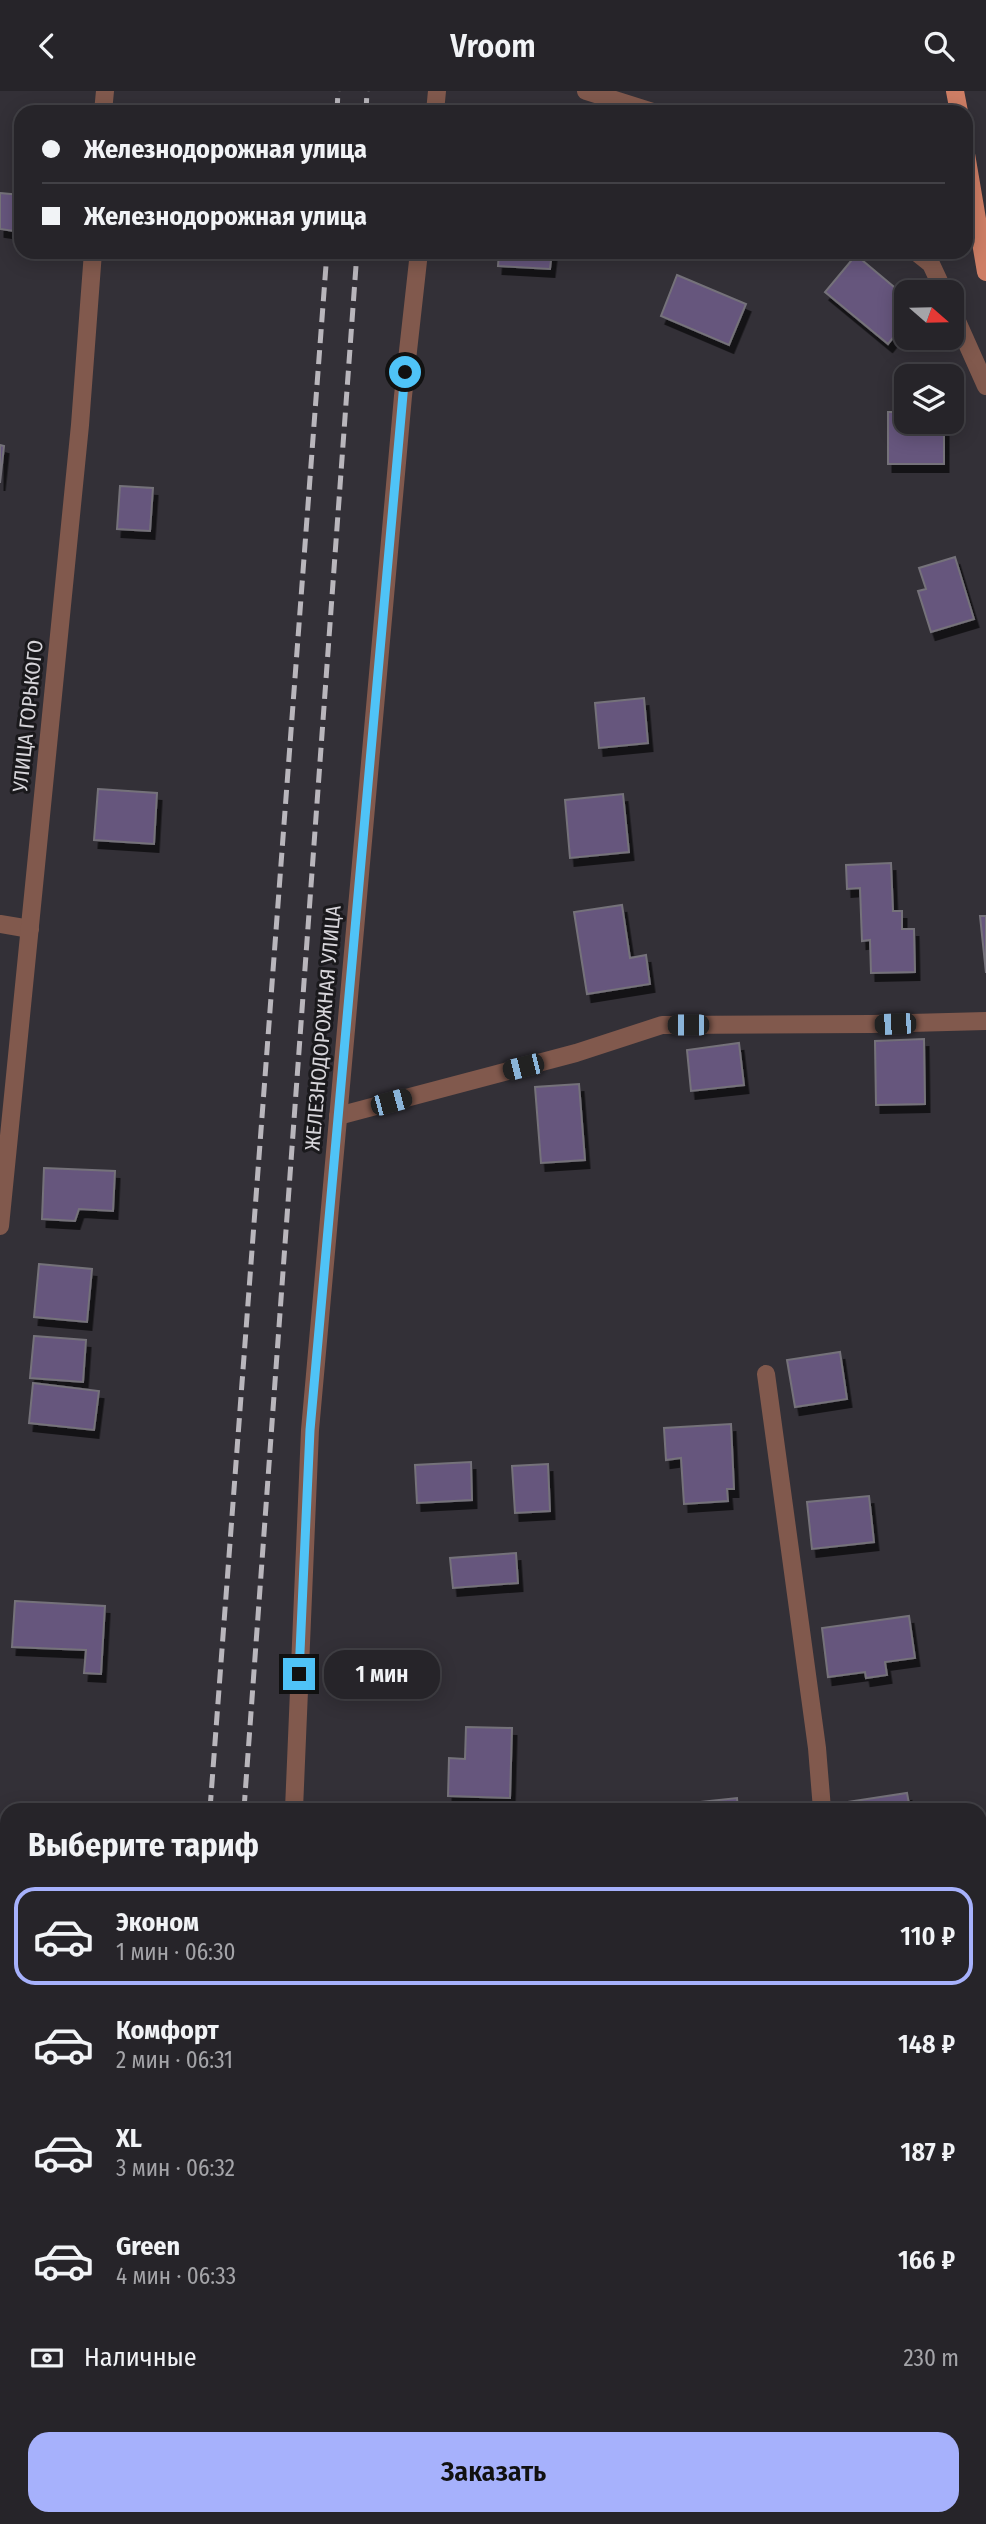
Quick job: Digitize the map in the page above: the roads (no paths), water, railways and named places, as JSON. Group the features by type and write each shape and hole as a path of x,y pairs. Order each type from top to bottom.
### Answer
{"main road":[{"path":"973,195 986,272"}],"street":[{"path":"586,91 631,105"},
{"name":"УЛИЦА ГОРЬКОГО","path":"0,1226 78,438 92,259"},
{"name":"ЖЕЛЕЗНОДОРОЖНАЯ УЛИЦА","path":"294,1803 310,1430 403,396 418,259"},
{"path":"925,259 931,264 938,280"},
{"path":"964,337 986,386"},
{"path":"0,924 30,929"},
{"path":"338,1116 576,1053 662,1025 986,1021"},
{"path":"766,1374 817,1748 822,1803"}],"railway":[{"path":"337,105 338,91"},
{"path":"366,105 367,91"},
{"path":"210,1803 326,259"},
{"path":"244,1803 356,259"}]}
